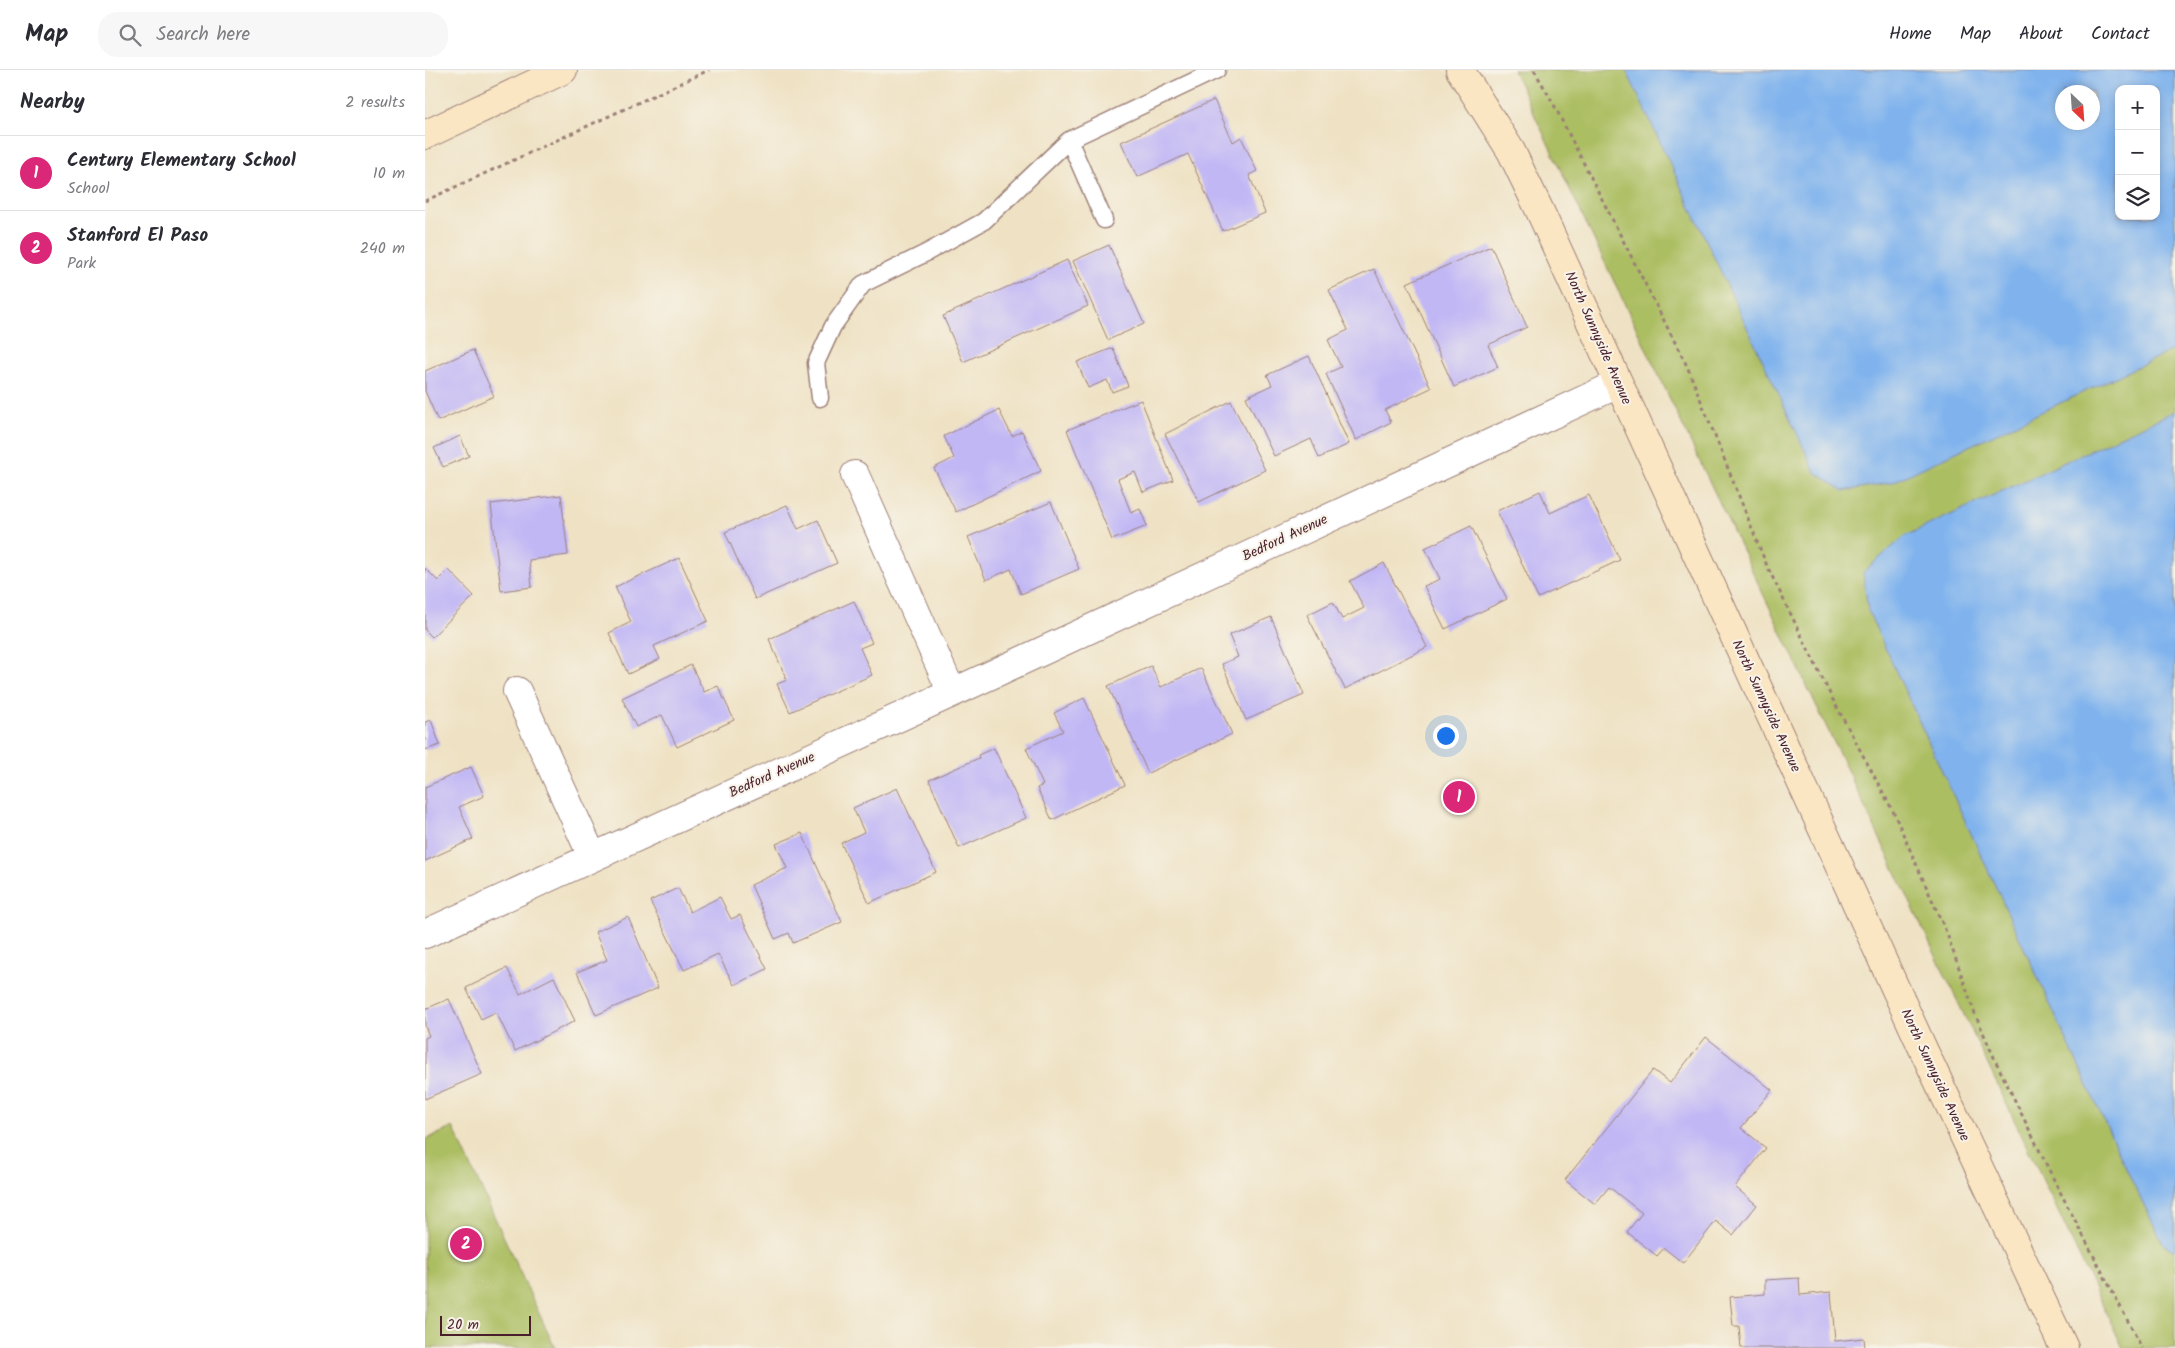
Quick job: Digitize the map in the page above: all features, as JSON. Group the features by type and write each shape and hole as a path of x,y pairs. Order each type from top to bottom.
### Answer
{"main road":[{"path":"425,135 563,70"},
{"name":"North Sunnyside Avenue","path":"1460,70 1511,151 1924,1052 2064,1348"}],"street":[{"name":"Bedford Avenue","path":"425,934 592,856 953,693 1618,384"},
{"path":"855,475 953,693"},
{"path":"517,691 592,856"}],"lane":[{"path":"820,398 817,363 833,326 863,284 926,253 984,221 1069,140 1217,70"},
{"path":"1069,140 1105,220"}],"path":[{"path":"425,202 709,70"},
{"path":"1535,70 1687,366 1767,566 1831,698 1893,811 1947,934 1975,1014 1996,1062 2057,1186 2142,1348"}],"green space":[{"path":"1513,70 2175,70 2175,1348 2123,1348"},
{"path":"453,1127 555,1348 425,1348 425,1140"}],"water":[{"path":"1626,70 2175,70 2175,349 1893,482 1844,491 1815,472"},
{"path":"2175,411 2175,1251 2164,1245 2130,1177 1868,611 1863,572 1905,536"}],"building":[{"path":"1214,100 1233,142 1241,137 1257,171 1249,175 1265,213 1223,231 1188,154 1137,177 1121,142"},
{"path":"1109,245 1144,324 1108,340 1073,261"},
{"path":"1491,246 1527,327 1488,345 1498,367 1454,387 1407,283"},
{"path":"1067,260 1088,306 963,362 943,316"},
{"path":"1374,269 1431,388 1385,410 1391,422 1356,440 1326,374 1341,367 1328,340 1348,330 1329,290"},
{"path":"1113,348 1128,386 1112,392 1107,380 1088,388 1077,362"},
{"path":"473,350 494,396 438,421 425,391 425,371"},
{"path":"1309,356 1349,444 1319,458 1311,439 1274,456 1246,397 1272,385 1267,375"},
{"path":"1141,400 1173,480 1143,492 1135,472 1118,479 1131,513 1140,509 1147,526 1112,540 1067,430"},
{"path":"1231,401 1265,470 1199,502 1165,434"},
{"path":"999,410 1012,436 1022,431 1041,471 956,512 934,468 954,458 944,436"},
{"path":"460,436 469,456 443,467 434,448"},
{"path":"1540,491 1550,513 1589,495 1620,560 1538,598 1497,511"},
{"path":"561,495 568,555 529,560 532,587 501,591 491,504"},
{"path":"1051,502 1079,569 1021,594 1011,569 986,580 968,537"},
{"path":"787,505 798,529 818,520 837,563 755,599 725,532"},
{"path":"1471,526 1507,599 1445,629 1424,586 1440,579 1425,548"},
{"path":"679,558 708,621 654,646 660,659 628,674 609,633 631,622 615,587"},
{"path":"1384,563 1427,647 1345,689 1307,615 1333,602 1342,619 1364,608 1350,581"},
{"path":"425,568 438,581 449,570 474,596 432,637 425,630"},
{"path":"854,601 872,643 860,648 872,675 790,712 777,684 787,680 769,639"},
{"path":"1271,617 1304,695 1246,720 1222,664 1238,657 1229,635"},
{"path":"691,665 704,692 718,686 734,720 677,747 662,715 636,727 622,698"},
{"path":"1151,666 1161,687 1201,668 1232,734 1148,773 1108,686"},
{"path":"1084,698 1125,785 1052,820 1037,788 1043,785 1026,748 1063,731 1054,713"},
{"path":"431,720 440,745 425,750 425,722"},
{"path":"994,748 1026,818 959,848 929,780 979,758 978,755"},
{"path":"471,767 484,796 459,807 473,839 425,861 425,787"},
{"path":"897,788 936,872 869,903 841,843 864,832 853,808"},
{"path":"802,833 842,922 793,943 789,933 775,939 751,885 787,868 776,844"},
{"path":"678,888 690,912 720,897 731,919 740,915 767,969 734,985 718,954 684,970 650,901"},
{"path":"628,917 658,988 596,1015 577,972 607,960 595,932"},
{"path":"507,968 520,994 554,977 575,1021 515,1051 496,1012 481,1019 466,988"},
{"path":"449,999 482,1074 425,1099 425,1038 429,1036 425,1026 425,1009"},
{"path":"1706,1037 1772,1090 1741,1128 1766,1148 1735,1187 1757,1205 1733,1235 1716,1221 1683,1263 1664,1248 1657,1256 1627,1232 1642,1213 1609,1187 1595,1204 1565,1180 1653,1070 1670,1083"},
{"path":"1799,1278 1800,1295 1831,1292 1835,1341 1864,1338 1865,1348 1741,1348 1739,1326 1733,1326 1730,1297 1765,1294 1765,1280"}],"place":[{"name":"Century Elementary School","path":"1459,797"},
{"name":"Stanford El Paso","path":"466,1244"}]}
